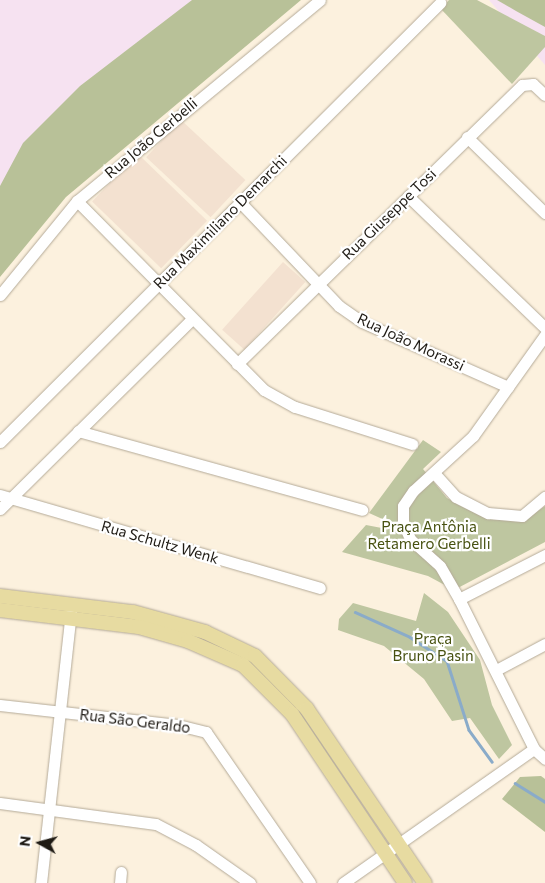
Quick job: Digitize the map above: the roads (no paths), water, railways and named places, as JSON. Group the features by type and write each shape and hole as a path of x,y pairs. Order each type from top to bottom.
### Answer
{"main road":[{"path":"0,596 72,609 175,623 255,656 307,709 398,846 425,883"},
{"path":"0,610 72,609 181,639 224,655 255,674 301,727 405,883"}],"street":[{"name":"Rua João Gerbelli","path":"0,295 76,201 320,0"},
{"name":"Rua Maximiliano Demarchi","path":"0,442 238,200 440,3"},
{"name":"Rua Giuseppe Tosi","path":"237,364 467,137 525,83 545,95"},
{"path":"467,137 545,212"},
{"path":"408,196 545,328"},
{"name":"Rua João Morassi","path":"238,200 339,306 362,322 508,387"},
{"path":"76,201 190,321 264,390 294,407 412,444"},
{"path":"0,509 5,497 78,431 190,321"},
{"path":"545,335 474,436 435,474 413,491 403,506 403,523 410,539 440,566 498,669 534,749 545,759"},
{"path":"78,431 362,510"},
{"path":"435,474 456,497 488,513 522,516 545,497"},
{"name":"Rua Schultz Wenk","path":"5,497 320,588"},
{"path":"459,598 545,554"},
{"path":"41,883 72,609"},
{"path":"498,669 545,644"},
{"name":"Rua São Geraldo","path":"0,705 59,711 206,732 310,883"},
{"path":"343,883 386,856 534,749"},
{"path":"0,803 49,808 156,824 196,845 250,883"}],"waterway":[{"path":"355,612 410,637 447,661 469,730 492,762"},
{"path":"515,783 545,802"}],"park label":[{"name":"Praça Antônia Retamero Gerbelli","path":"429,534"},
{"name":"Praça Bruno Pasin","path":"433,646"}]}
